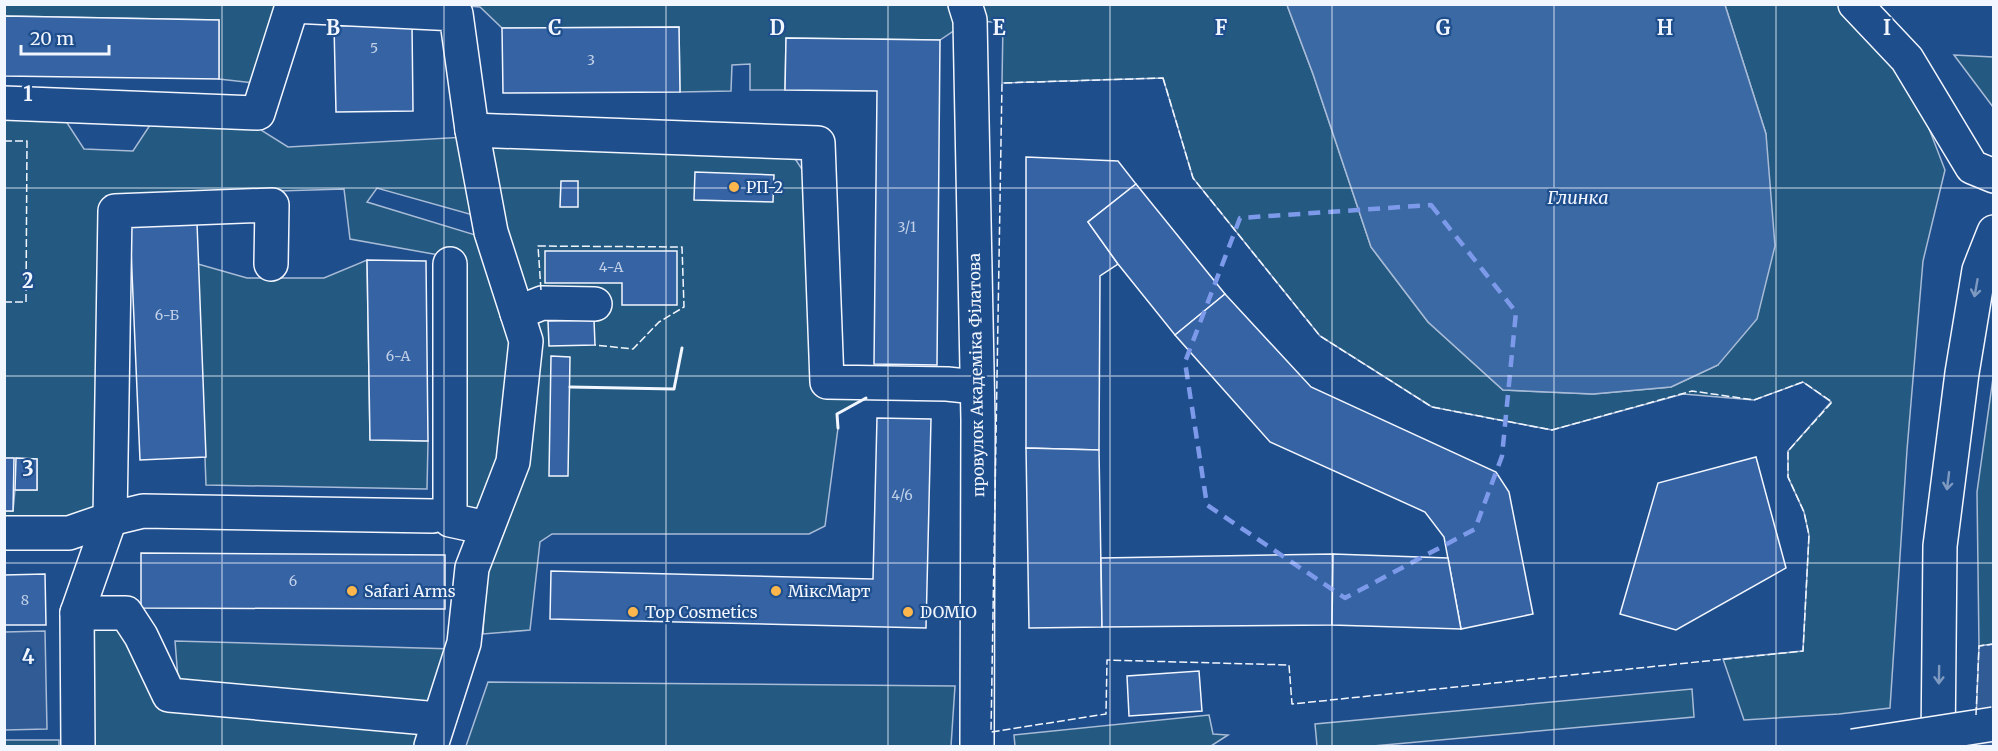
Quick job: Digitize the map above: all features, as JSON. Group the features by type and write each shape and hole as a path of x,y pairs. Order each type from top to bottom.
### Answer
{"main road":[{"name":"провулок Академіка Філатова","path":"965,4 970,20 978,420 977,747"},
{"path":"1855,4 1907,59 1972,167 1994,176"},
{"path":"4,103 258,113 292,6 456,14 472,130 491,232 526,341 513,462 472,568 464,643 429,732 169,695 141,636 126,613 77,613"},
{"path":"472,130 818,143 827,382 947,384 976,387"},
{"path":"78,747 77,613 110,519 115,211 272,205 271,264"},
{"path":"1938,747 1940,546 1962,373 1975,293 1979,270 1994,232"},
{"path":"450,264 450,520 487,528"},
{"path":"517,313 542,303 595,304"},
{"path":"4,532 69,533 143,511 434,516"},
{"path":"1853,747 1994,724"}],"highlighted area":[{"path":"1431,205 1516,312 1502,456 1475,529 1345,598 1207,505 1185,362 1240,218"}],"shaded area":[{"path":"5,4 285,5 254,83 219,79 219,20 5,16"},
{"path":"456,5 1287,5 1313,74 1371,247 1428,322 1503,390 1593,394 1671,387 1718,365 1766,134 1725,5 1877,5 1908,74 1945,170 1923,261 1907,450 1890,708 1839,714 1744,720 1723,659 1803,651 1809,535 1804,512 1788,477 1788,451 1831,402 1803,382 1754,400 1683,394 1552,430 1432,407 1320,336 1193,178 1163,78 1002,83 1003,23 970,20 940,40 786,38 785,90 750,90 750,64 732,65 731,91 680,92 679,27 502,28 480,7"},
{"path":"1954,55 1993,57 1993,107"},
{"path":"5,110 60,112 84,149 133,151 152,122 253,125 288,147 466,137 480,217 377,188 367,202 482,237 517,341 505,462 484,516 458,510 461,259 350,239 344,189 106,196 102,512 5,525 5,511 13,511 15,490 37,490 37,459 4,458"},
{"path":"484,139 794,157 807,177 815,381 884,388 837,414 838,428 825,526 809,534 552,534 540,542 530,630 483,634 486,577 531,342"},
{"path":"367,260 370,439 428,441 427,489 206,485 198,264 247,278 324,278"},
{"path":"1993,378 1993,644 1979,646 1977,492"},
{"path":"84,618 124,619 162,703 425,732 421,746 94,746"},
{"path":"45,631 47,729 5,730 5,632"},
{"path":"175,641 454,649 430,713 179,691"},
{"path":"1993,644 1993,746 1975,746 1979,646"},
{"path":"488,682 955,686 951,746 466,746"},
{"path":"1692,689 1694,717 1373,746 1317,746 1315,724"},
{"path":"1209,715 1213,734 1228,735 1211,746 1015,746 1014,735"},
{"path":"5,740 59,740 59,746 5,746"}],"water":[{"name":"Глинка","path":"1287,5 1725,5 1766,134 1775,246 1757,319 1718,365 1671,387 1593,394 1503,390 1428,322 1371,247 1313,74"}],"building":[{"path":"4,16 219,20 219,79 4,76"},
{"path":"412,24 413,111 336,112 334,26"},
{"path":"679,27 680,92 503,93 502,28"},
{"path":"786,38 940,40 937,365 874,364 877,91 785,90"},
{"path":"1026,157 1118,161 1136,184 1088,222 1118,264 1100,276 1099,450 1026,448"},
{"name":"РП-2","path":"695,172 774,175 773,202 694,200"},
{"path":"561,181 578,181 578,207 560,207"},
{"path":"1136,184 1225,294 1175,335 1118,264 1088,222"},
{"path":"197,223 206,457 140,460 130,226"},
{"path":"545,251 677,251 677,305 622,305 622,283 545,283"},
{"path":"367,260 426,261 428,441 370,440"},
{"path":"1225,294 1311,387 1496,472 1509,492 1533,614 1461,629 1444,537 1425,512 1270,442 1175,335"},
{"path":"594,320 595,345 549,346 548,321"},
{"path":"551,356 570,357 568,476 549,476"},
{"path":"877,418 931,419 926,628 550,619 551,571 873,579"},
{"path":"1026,448 1099,450 1102,627 1029,628"},
{"path":"1756,457 1786,568 1676,630 1620,614 1658,483"},
{"path":"4,458 14,458 13,511 4,511"},
{"path":"16,458 37,459 37,490 15,490"},
{"path":"141,553 445,555 445,609 141,608"},
{"path":"1333,554 1332,625 1102,627 1101,558"},
{"path":"1333,554 1448,558 1461,629 1332,625"},
{"path":"45,574 46,625 4,625 4,575"},
{"path":"1199,671 1202,711 1129,716 1127,676"}],"fence":[{"path":"1163,78 1193,178 1320,336 1432,407 1552,430 1692,391 1754,400 1803,382 1832,402 1788,451 1788,477 1804,512 1809,535 1803,651 1292,704 1289,665 1107,660 1106,714 991,732 1002,83 1163,78"},
{"path":"4,141 27,141 26,302 4,302"},
{"path":"541,290 538,246 682,247 684,307 659,322 633,349 595,345"},
{"path":"1976,715 1979,646 1994,644"}],"wall":[{"path":"570,387 674,389 682,348"},
{"path":"838,428 837,414 866,398"}],"place":[{"name":"РП-2","path":"734,187"},
{"name":"Safari Arms","path":"352,591"},
{"name":"МіксМарт","path":"776,591"},
{"name":"Top Cosmetics","path":"633,612"},
{"name":"DOMIO","path":"908,612"}]}
